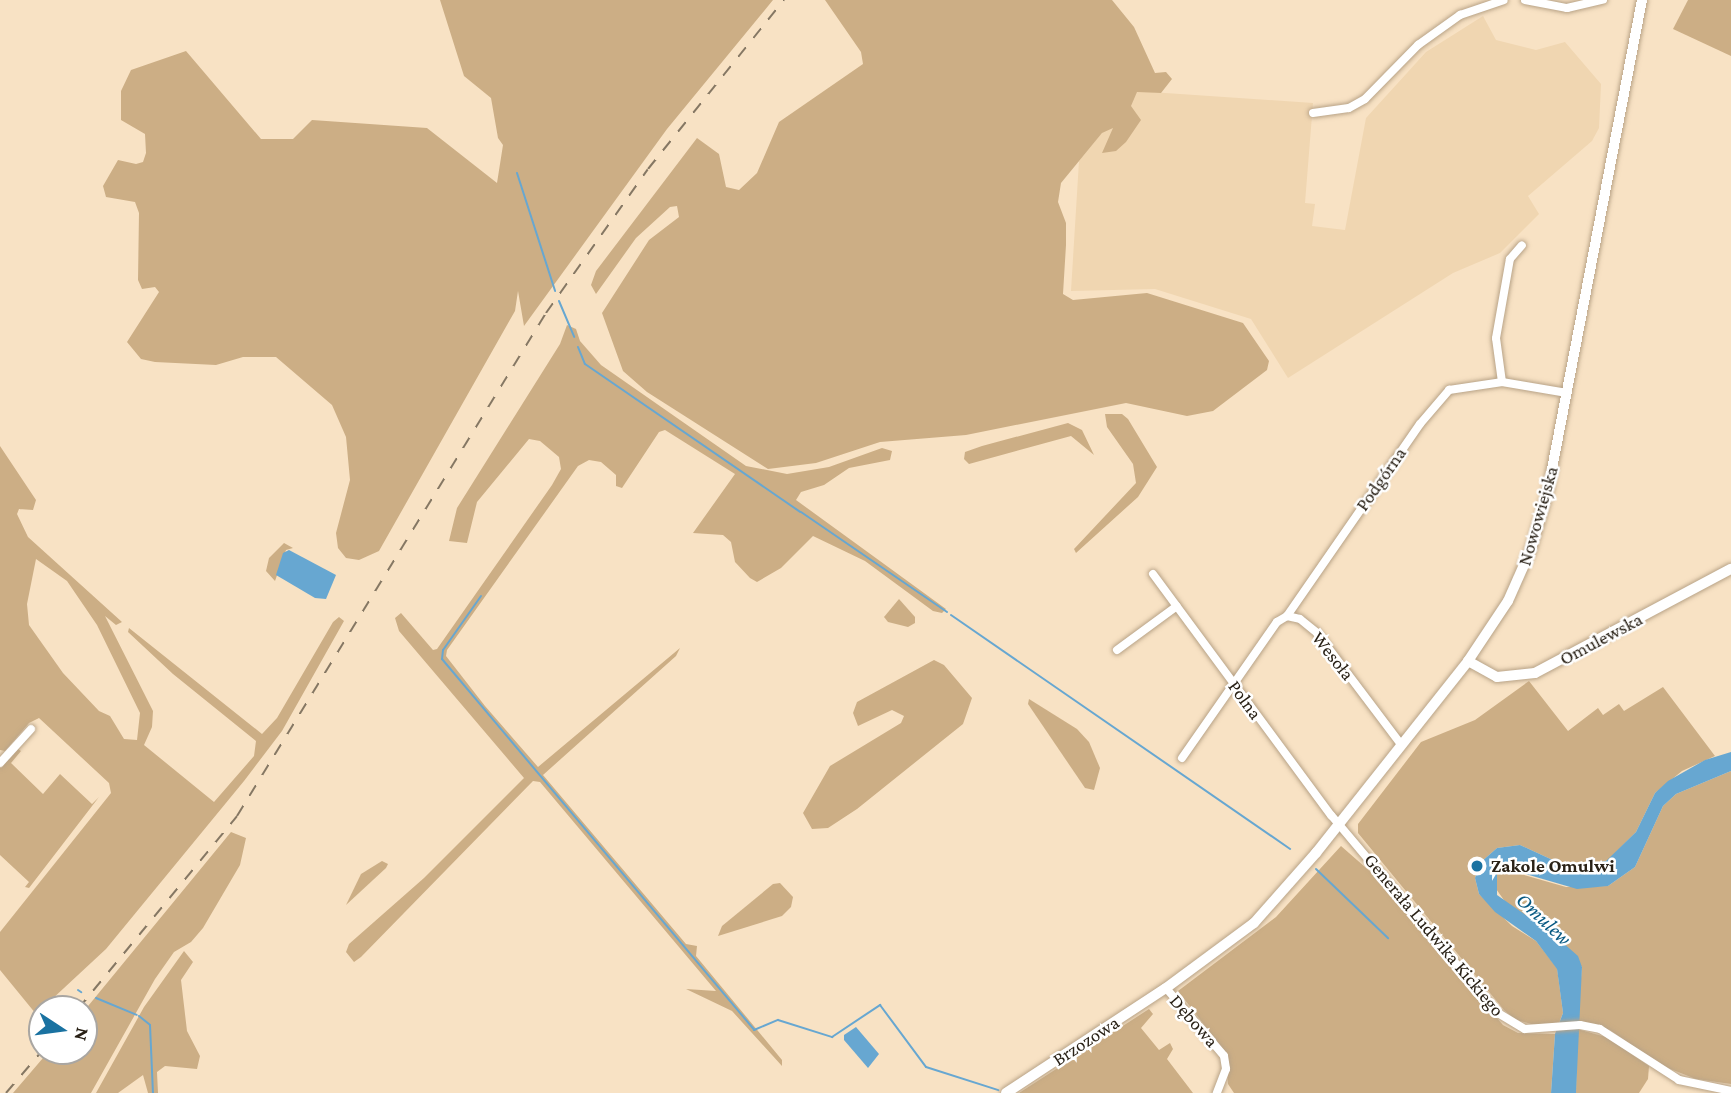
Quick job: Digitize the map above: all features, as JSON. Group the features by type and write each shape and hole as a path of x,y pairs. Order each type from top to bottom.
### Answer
{"main road":[{"name":"Nowowiejska","path":"1166,988 1254,923 1339,824 1400,743 1468,661 1508,601 1531,549 1567,393 1639,1"},
{"name":"Omulewska","path":"1468,661 1497,677 1535,673 1731,569"},
{"name":"Brzozowa","path":"1006,1093 1166,988"}],"street":[{"path":"1312,113 1349,108 1364,99 1418,45 1460,15 1504,0"},
{"path":"1525,0 1567,8 1603,0"},
{"path":"1502,382 1496,338 1510,259 1522,245"},
{"name":"Podgórna","path":"1287,616 1438,400 1462,385 1502,382 1567,393"},
{"name":"Polna","path":"1153,574 1339,824"},
{"path":"1117,650 1177,606"},
{"path":"1182,758 1235,686 1277,622 1287,616"},
{"name":"Wesoła","path":"1287,616 1300,619 1317,633 1400,743"},
{"path":"0,763 31,729"},
{"name":"Generała Ludwika Kickiego","path":"1339,824 1498,1013 1525,1029 1580,1025 1613,1035 1679,1080 1731,1091"},
{"name":"Dębowa","path":"1166,988 1224,1056 1226,1069 1217,1093"}],"shaded area":[{"path":"440,0 773,0 667,129 524,326 518,291 515,311 379,551 359,560 346,558 338,548 336,533 350,480 346,437 332,405 276,357 243,357 216,365 141,359 127,342 159,292 155,287 142,289 138,280 139,213 135,202 106,197 103,186 118,160 136,164 143,162 146,153 145,134 121,120 121,91 131,70 186,51 261,139 293,139 312,120 427,128 497,183 503,145 498,138 491,98 464,76"},
{"path":"825,0 1112,0 1134,27 1155,73 1166,72 1172,79 1161,93 1137,92 1131,106 1141,120 1126,142 1116,151 1102,153 1113,128 1102,133 1061,183 1058,202 1066,223 1063,294 1073,300 1147,293 1243,323 1269,361 1267,370 1213,411 1187,416 1126,403 966,435 880,442 816,463 768,469 647,392 623,371 602,313 649,240 679,217 677,206 670,207 636,238 596,294 591,285 596,271 697,138 719,154 726,187 739,190 757,173 779,122 863,64 861,52"},
{"path":"1688,0 1731,0 1731,56 1673,29"},
{"path":"1483,16 1496,40 1536,50 1565,42 1601,84 1599,128 1592,141 1528,196 1539,214 1500,253 1453,273 1288,378 1251,319 1155,289 1071,291 1079,161 1136,91 1313,103 1305,203 1315,204 1312,226 1345,230 1366,118 1426,52"},
{"path":"567,325 576,329 580,341 601,365 746,466 787,474 829,467 882,448 892,451 890,460 849,468 824,485 801,492 796,500 946,609 942,613 933,611 865,561 813,536 781,568 757,582 750,578 735,562 731,542 723,535 693,533 735,474 665,430 659,432 622,488 616,486 616,475 601,462 589,460 578,466 447,650 446,656 538,767 680,648 676,656 543,775 686,944 697,946 696,956 782,1060 782,1066 732,1011 686,989 716,991 540,782 533,781 361,957 354,962 346,952 349,944 424,878 524,778 399,631 395,618 401,613 433,650 437,649 552,485 561,469 559,457 540,441 529,439 477,502 467,543 449,541 457,508 560,344"},
{"path":"1105,414 1122,414 1128,419 1157,467 1138,497 1076,553 1074,549 1136,483 1133,464 1107,427"},
{"path":"1068,423 1082,430 1094,455 1071,436 969,464 964,459 965,452 982,446"},
{"path":"0,446 36,500 33,510 19,509 17,514 28,537 122,622 116,625 105,616 153,711 152,727 144,745 214,802 254,756 256,741 173,674 128,632 129,628 262,734 277,718 333,622 339,617 344,621 282,731 106,949 56,995 28,995 28,1004 0,970 0,932 111,793 109,783 39,718 29,723 5,751 0,750","holes":["36,559 67,581 97,625 140,713 137,740 124,739 110,716 99,711 63,673 29,625 27,604"]},
{"path":"284,543 293,548 286,550 275,581 266,571 269,558"},
{"path":"899,599 915,617 915,623 908,627 888,622 884,617"},
{"path":"934,660 944,665 972,698 963,724 857,809 828,828 812,829 803,813 830,766 901,723 904,716 892,710 858,726 853,713 857,702"},
{"path":"1529,681 1568,731 1598,708 1603,715 1619,704 1624,711 1663,687 1715,756 1682,771 1655,793 1636,832 1606,862 1577,866 1557,862 1520,845 1497,848 1481,862 1475,878 1479,894 1512,926 1536,941 1557,968 1563,1013 1559,1023 1539,1026 1516,1020 1504,1010 1358,833 1358,824 1421,742 1475,720"},
{"path":"1029,699 1077,729 1089,742 1100,768 1094,790 1085,788 1028,704"},
{"path":"18,749 21,751 11,763 43,794 60,774 92,804 99,797 29,888 25,887 29,882 0,855 0,767"},
{"path":"1731,771 1731,1084 1696,1079 1660,1065 1610,1030 1577,1023 1582,967 1553,934 1506,903 1494,886 1497,871 1503,869 1566,887 1608,886 1635,867 1663,806 1676,794"},
{"path":"231,832 246,838 240,865 203,928 191,942 174,952 155,979 91,1093 13,1093 37,1065 98,1065 97,995"},
{"path":"1341,846 1373,874 1503,1025 1518,1033 1555,1034 1551,1093 1234,1093 1228,1084 1226,1053 1178,991 1276,917"},
{"path":"382,861 388,864 386,868 346,905 361,874"},
{"path":"780,883 793,897 791,907 782,916 718,936 722,926 773,884"},
{"path":"184,951 193,962 181,980 187,1031 200,1056 197,1069 165,1066 157,1072 158,1093 148,1093 143,1075 118,1093 96,1093 144,1007"},
{"path":"1149,1009 1153,1014 1141,1028 1159,1050 1170,1043 1173,1049 1167,1059 1193,1093 1019,1093"},
{"path":"1577,1029 1606,1037 1649,1066 1648,1079 1639,1093 1576,1093"}],"water":[{"path":"289,550 336,575 326,599 315,598 276,575 283,553"},
{"path":"1731,752 1731,771 1676,794 1663,806 1635,867 1608,886 1577,889 1512,870 1497,871 1497,895 1553,934 1578,956 1582,967 1576,1093 1551,1093 1555,1034 1563,1013 1557,969 1536,941 1495,912 1479,894 1475,878 1481,862 1497,848 1520,845 1557,862 1577,866 1606,861 1636,832 1655,793 1668,781 1705,760"},
{"path":"856,1027 879,1054 868,1068 844,1040 844,1035"}],"waterway":[{"path":"517,173 555,291"},
{"path":"559,301 574,337"},
{"path":"578,347 585,364 800,512"},
{"path":"801,512 947,612"},
{"path":"481,596 443,650 442,659 754,1030 778,1020 832,1037 880,1005 926,1067 998,1090"},
{"path":"951,615 1290,849"},
{"path":"1316,869 1388,938"},
{"path":"98,999 137,1015"},
{"path":"139,1016 150,1025 153,1093"}],"railway":[{"path":"90,995 237,816 546,313 648,169 784,0"},
{"path":"6,1093 30,1065"}],"place":[{"name":"Zakole Omulwi","path":"1477,866"}],"water label":[{"name":"Omulew","path":"1544,919"}]}
